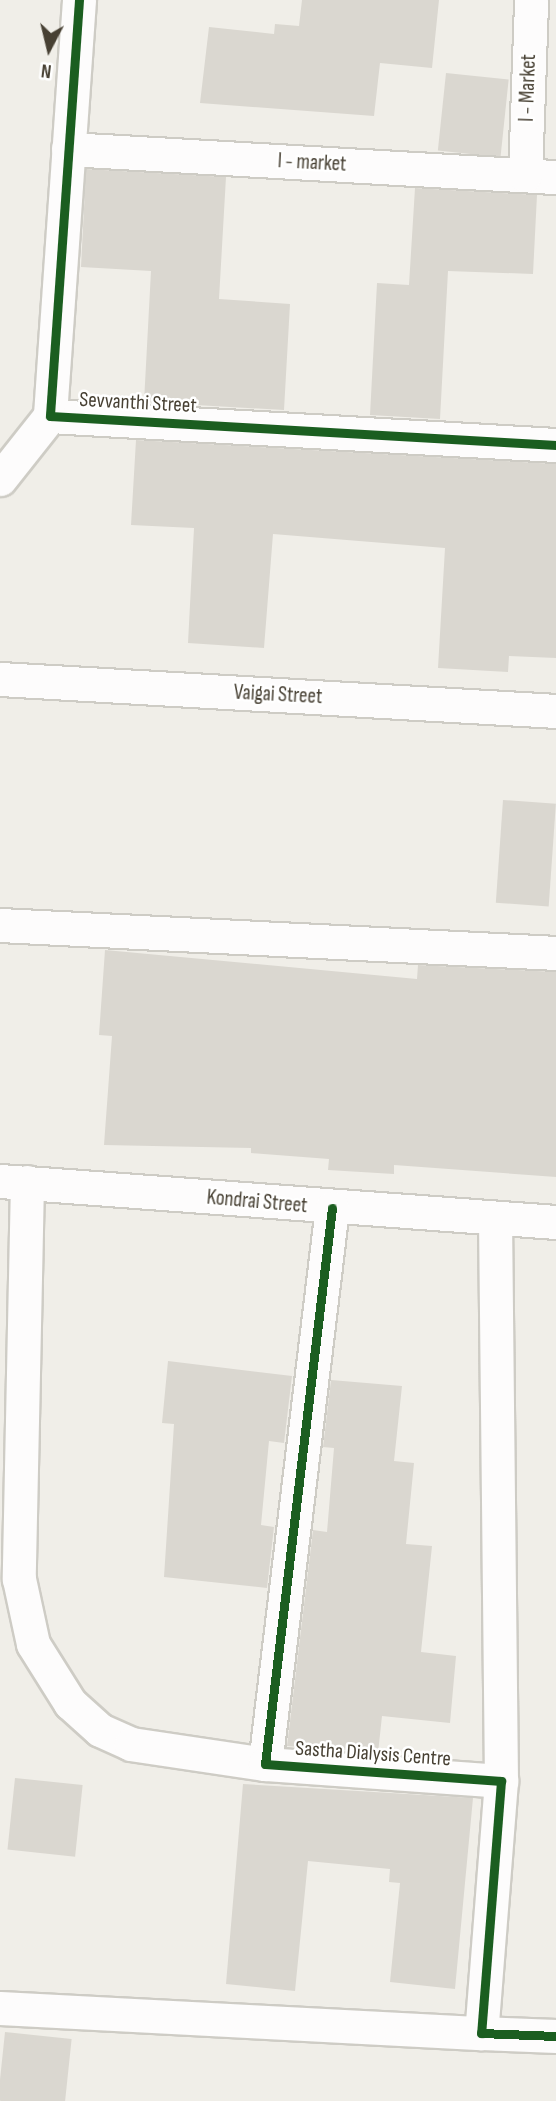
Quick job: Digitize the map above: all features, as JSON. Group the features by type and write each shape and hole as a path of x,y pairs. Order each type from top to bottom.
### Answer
{"street":[{"name":"Sevvanthi Street","path":"79,0 50,416 556,445"},
{"name":"I - Market","path":"531,0 540,176"},
{"name":"I - market","path":"68,149 540,176"},
{"path":"0,479 50,416"},
{"name":"Vaigai Street","path":"0,679 556,711"},
{"path":"0,925 556,953"},
{"path":"13,1182 19,1579 33,1644 70,1703 100,1730 131,1744 265,1764"},
{"name":"Kondrai Street","path":"13,1182 332,1208 556,1222"},
{"name":"Sastha Dialysis Centre","path":"332,1208 265,1764 501,1781"},
{"path":"481,2033 501,1781 495,1218"},
{"path":"0,2008 556,2036"}],"building":[{"path":"302,0 439,0 432,68 380,63 374,116 200,103 209,27 274,34 275,24 299,26"},
{"path":"446,73 509,80 501,157 438,151"},
{"path":"86,169 226,177 219,299 290,304 284,410 144,402 151,271 81,267"},
{"path":"415,188 537,195 533,274 448,271 440,419 370,415 377,283 409,285"},
{"path":"136,440 556,464 556,658 509,656 508,672 438,668 445,548 273,534 264,648 188,643 194,528 131,525"},
{"path":"503,800 556,804 549,906 496,903"},
{"path":"105,950 417,979 418,965 556,972 556,1177 394,1165 394,1174 328,1170 329,1159 251,1153 251,1148 104,1145 112,1036 99,1035"},
{"path":"168,1361 292,1376 284,1443 269,1441 261,1525 274,1527 267,1588 164,1577 174,1424 162,1423"},
{"path":"331,1380 402,1386 394,1461 414,1463 406,1544 432,1546 421,1652 456,1656 450,1723 382,1716 378,1753 287,1746 313,1530 327,1532 334,1448 323,1447"},
{"path":"15,1778 83,1785 75,1857 7,1850"},
{"path":"243,1784 473,1798 455,1989 390,1982 400,1883 389,1882 390,1869 308,1861 295,1991 226,1984"},
{"path":"5,2032 72,2039 65,2101 0,2101"}],"cycle path":[{"path":"79,0 50,416 556,445"},
{"path":"332,1208 265,1764 501,1781 481,2033 556,2036"}]}
